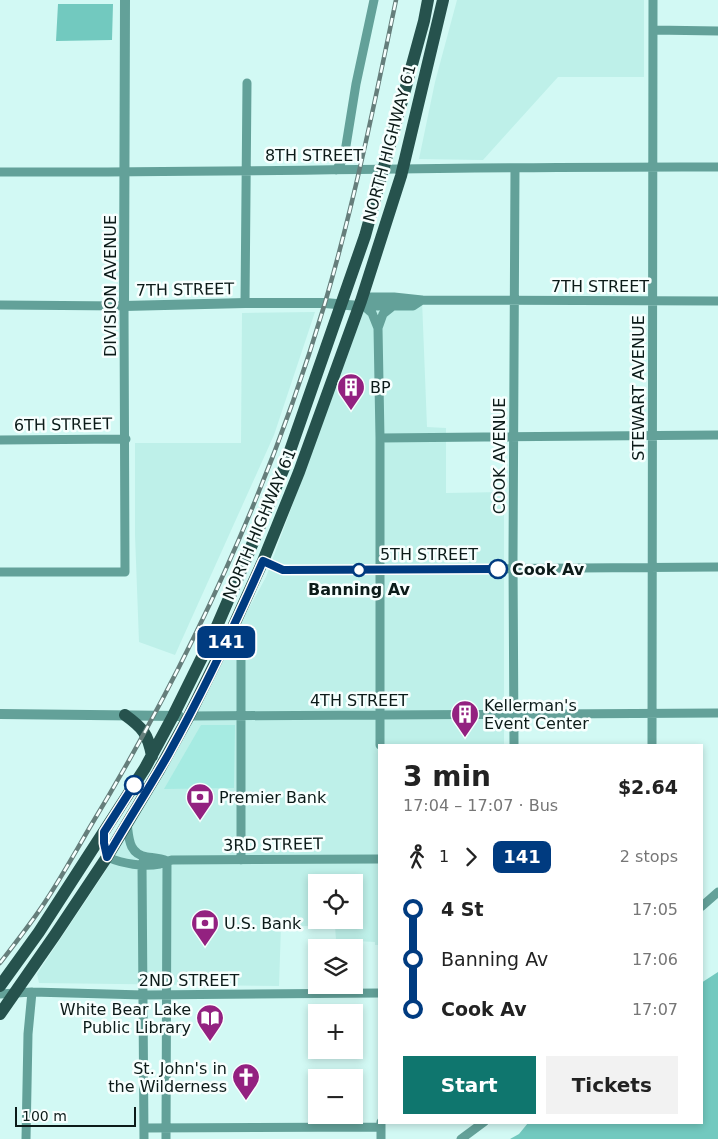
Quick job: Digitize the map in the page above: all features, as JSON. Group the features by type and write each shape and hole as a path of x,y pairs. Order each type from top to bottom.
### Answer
{"main road":[{"name":"NORTH HIGHWAY 61","path":"0,986 39,932 152,756 214,633 255,539 284,468 365,236 424,21 428,0"},
{"name":"NORTH HIGHWAY 61","path":"0,1014 107,857 158,772 189,716 263,561 299,472 362,303 402,170 418,97 443,0"},
{"path":"255,539 255,551 257,556 263,561"},
{"path":"125,715 143,730 149,740 152,756"},
{"path":"104,832 107,857"}],"street":[{"name":"DIVISION AVENUE","path":"0,572 125,572 125,0"},
{"path":"336,170 344,158 356,84 374,0"},
{"name":"STEWART AVENUE","path":"652,744 653,0"},
{"path":"654,30 718,31"},
{"path":"245,303 247,83"},
{"name":"8TH STREET","path":"0,172 718,167"},
{"name":"COOK AVENUE","path":"514,744 515,168"},
{"name":"7TH STREET","path":"0,306 124,306 245,303 342,304 362,303 394,297 422,300 718,301"},
{"name":"7TH STREET","path":"362,303 413,306 422,300"},
{"path":"362,303 372,313 378,328"},
{"path":"380,744 378,328 383,314 393,306"},
{"path":"380,438 718,435"},
{"name":"6TH STREET","path":"0,440 126,439"},
{"name":"5TH STREET","path":"263,561 283,570 718,568"},
{"path":"233,627 241,644 241,860"},
{"name":"4TH STREET","path":"0,714 189,716 718,713"},
{"path":"127,823 131,847 143,861 144,1139"},
{"name":"3RD STREET","path":"107,857 117,862 143,861 160,864 167,861 378,859"},
{"path":"166,1139 167,861"},
{"path":"703,905 718,892"},
{"path":"26,1139 28,1034 32,992"},
{"name":"2ND STREET","path":"0,994 32,992 144,995 378,993"},
{"path":"461,1139 481,1124"},
{"path":"144,1128 381,1125 381,1139"}],"shaded area":[{"path":"457,0 644,0 644,77 558,77 483,160 419,159 435,82"},
{"path":"422,300 427,427 446,428 446,493 504,492 504,744 378,744 378,945 375,945 375,942 363,941 363,939 336,939 335,929 363,929 363,874 308,874 308,926 281,926 279,986 39,983 37,974 105,872 266,577 367,302"},
{"path":"315,312 274,435 175,655 139,642 135,535 135,443 241,443 242,313"},
{"path":"201,725 235,725 234,788 164,789"}],"water":[{"path":"58,4 113,4 112,40 56,41"},
{"path":"718,972 718,1139 510,1139 519,1134 527,1124 703,1124 703,982"}],"railway":[{"path":"0,963 53,890 127,765 194,637 253,507 303,372 336,266 355,190 396,0"}],"bus line":[{"name":"141","path":"134,785 104,832 107,857 189,716 263,561 283,570 498,569"}],"place":[{"name":"BP","path":"351,411"},
{"name":"Cook Av","path":"498,569"},
{"name":"Banning Av","path":"359,570"},
{"name":"Kellerman's Event Center","path":"465,738"},
{"name":"Premier Bank","path":"200,821"},
{"name":"U.S. Bank","path":"205,947"},
{"name":"White Bear Lake Public Library","path":"210,1042"},
{"name":"St. John's in the Wilderness","path":"246,1101"}]}
